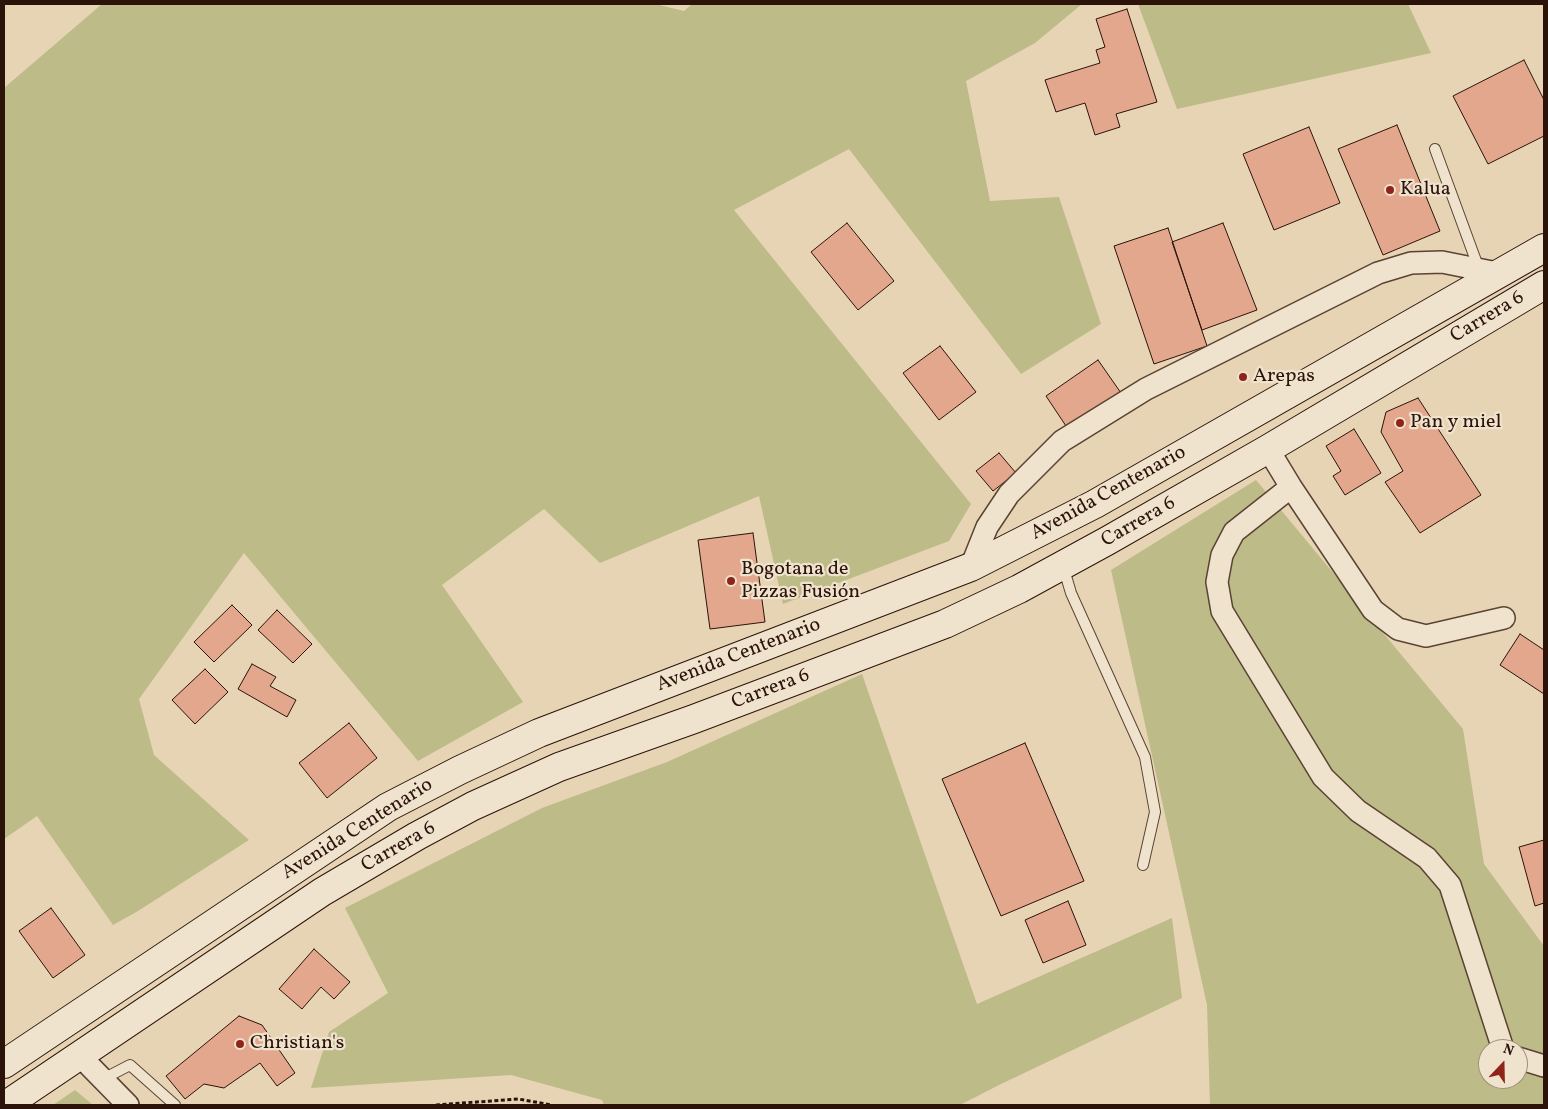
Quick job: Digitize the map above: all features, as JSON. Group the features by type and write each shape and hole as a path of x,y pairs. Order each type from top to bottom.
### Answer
{"main road":[{"name":"Avenida Centenario","path":"4,1064 388,807 460,770 539,733 971,567 1094,504 1490,272 1544,248"},
{"name":"Carrera 6","path":"6,1105 322,892 417,836 473,806 559,767 694,719 945,624 1019,589 1107,542 1268,449 1544,285"}],"street":[{"path":"971,567 987,527 1009,494 1062,441 1146,389 1378,273 1411,263 1442,262 1490,272"},
{"path":"1268,449 1373,610 1398,629 1426,636 1504,618"},
{"path":"1291,487 1234,532 1222,555 1217,582 1222,611 1323,777 1358,811 1427,858 1450,885 1500,1039"},
{"path":"79,1055 128,1105"},
{"path":"1528,1061 1544,1066"}],"lane":[{"path":"1435,149 1490,272"},
{"path":"1063,565 1071,593 1145,757 1155,812 1143,865"},
{"path":"103,1079 130,1065 175,1105"}],"path":[{"path":"436,1105 518,1099 552,1105"}],"shaded area":[{"path":"102,4 655,4 684,11 692,4 1082,4 1035,43 966,81 990,201 1059,197 1101,324 1021,374 849,149 734,210 971,504 949,541 783,604 759,496 600,563 544,509 442,585 523,702 418,761 244,553 139,699 154,755 249,840 113,925 37,816 4,839 4,88"},
{"path":"1138,4 1408,4 1431,53 1177,109"},
{"path":"1256,480 1463,729 1484,864 1544,946 1544,1105 1210,1105 1207,1005 1111,570"},
{"path":"862,674 977,1004 1172,918 1182,998 960,1105 604,1105 602,1100 511,1075 311,1088 329,1032 388,993 345,908 542,808 667,762"},
{"path":"75,1090 93,1105 53,1105"}],"building":[{"path":"1127,9 1157,102 1116,114 1120,127 1095,135 1085,103 1056,112 1045,80 1100,63 1096,50 1105,47 1096,19"},
{"path":"1524,60 1544,100 1544,136 1488,164 1453,96"},
{"name":"Kalua","path":"1397,125 1440,231 1383,255 1338,149"},
{"path":"1309,127 1340,203 1274,230 1243,154"},
{"path":"847,223 894,281 858,310 811,252"},
{"path":"1223,223 1257,310 1202,330 1172,242"},
{"path":"1168,228 1207,346 1154,364 1114,246"},
{"path":"940,346 976,392 939,420 903,373"},
{"path":"1098,360 1121,393 1068,429 1046,396"},
{"path":"1418,398 1481,495 1420,533 1385,482 1403,471 1381,432 1386,412"},
{"path":"1354,429 1381,473 1345,495 1333,476 1341,471 1326,446"},
{"path":"999,453 1016,473 993,491 976,471"},
{"name":"Bogotana de Pizzas Fusión","path":"753,533 765,622 710,629 698,540"},
{"path":"232,605 252,625 214,662 194,642"},
{"path":"277,610 312,644 293,663 258,630"},
{"path":"1520,634 1544,650 1544,694 1500,665"},
{"path":"252,664 276,677 270,686 296,700 287,717 238,689"},
{"path":"205,669 228,692 195,724 172,700"},
{"path":"349,723 377,758 327,798 299,763"},
{"path":"1025,743 1084,881 1001,916 942,779"},
{"path":"1544,840 1544,903 1535,906 1519,847"},
{"path":"1068,901 1086,945 1043,963 1025,920"},
{"path":"51,908 85,955 53,978 19,931"},
{"path":"314,949 350,982 334,999 321,987 302,1009 279,989"},
{"name":"Christian's","path":"239,1016 262,1025 295,1073 277,1086 260,1063 224,1088 204,1084 185,1099 166,1076"}],"place":[{"name":"Kalua","path":"1390,190"},
{"name":"Arepas","path":"1243,377"},
{"name":"Pan y miel","path":"1400,423"},
{"name":"Bogotana de Pizzas Fusión","path":"731,581"},
{"name":"Christian's","path":"240,1044"}]}
